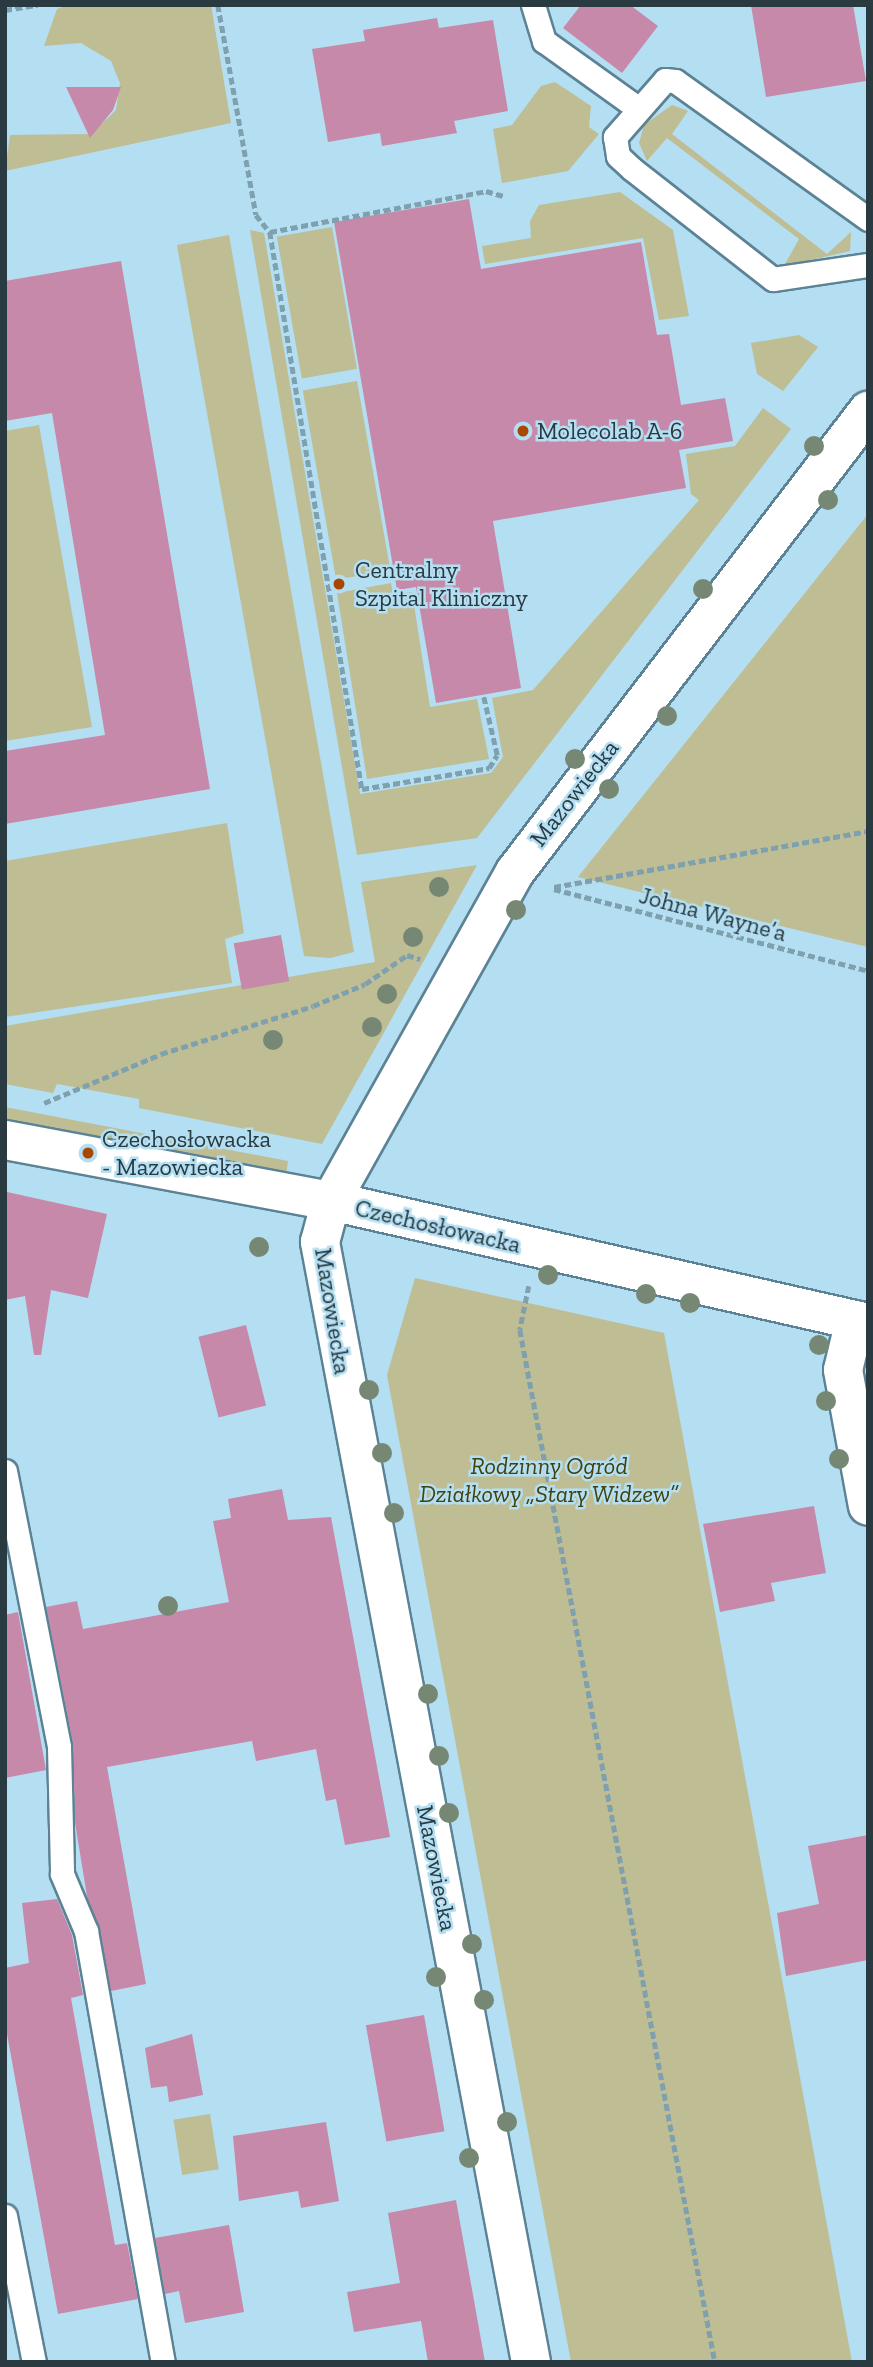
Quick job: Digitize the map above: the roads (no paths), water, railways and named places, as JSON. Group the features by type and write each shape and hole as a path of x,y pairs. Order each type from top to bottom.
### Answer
{"street":[{"name":"Mazowiecka","path":"531,2362 320,1242 331,1201 514,872 868,411"},
{"name":"Czechosłowacka","path":"5,1140 331,1201 862,1322"},
{"path":"862,1322 843,1370 868,1506"}],"lane":[{"path":"533,5 544,41 639,109"},
{"path":"868,219 681,83 665,80 615,137 618,156 772,279 868,265"},
{"path":"5,1471 59,1747 62,1874 86,1931 163,2362"},
{"path":"5,2216 34,2362"}],"place":[{"name":"Molecolab A-6","path":"523,431"},
{"name":"Centralny Szpital Kliniczny","path":"339,584"},
{"name":"Czechosłowacka - Mazowiecka","path":"88,1153"}],"park label":[{"name":"Rodzinny Ogród Działkowy „Stary Widzew”","path":"549,1480"}]}
